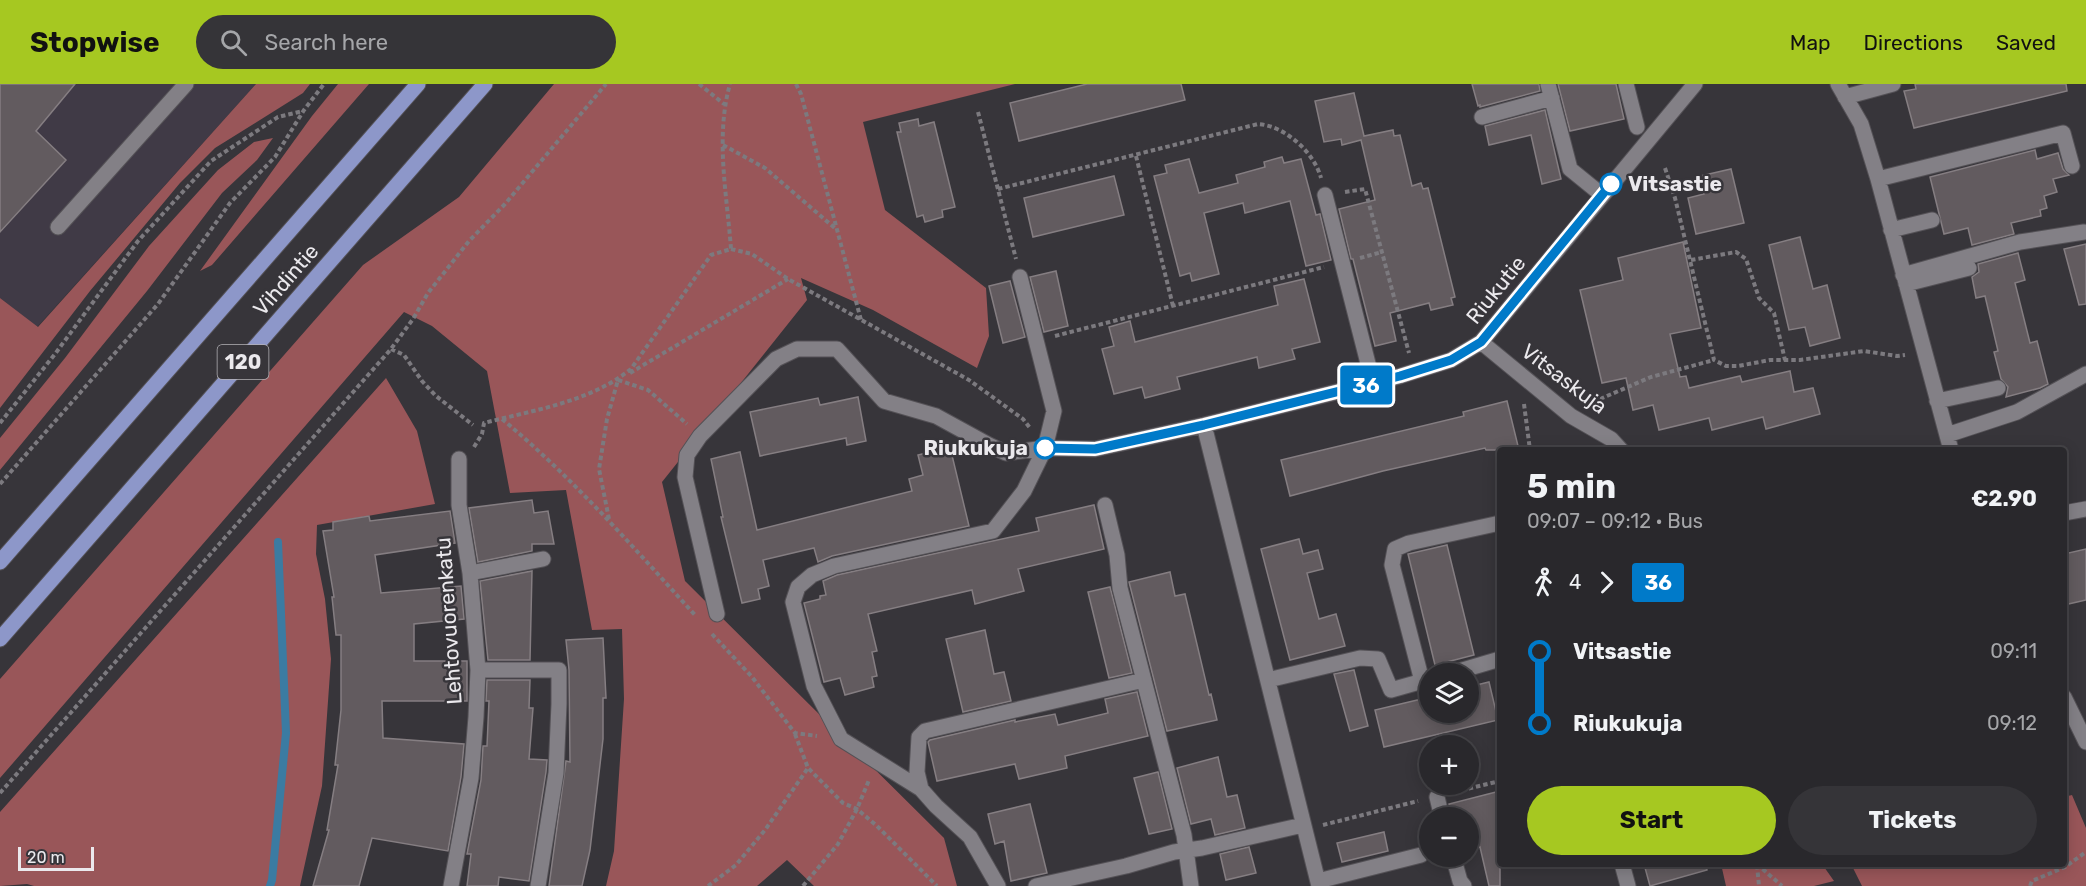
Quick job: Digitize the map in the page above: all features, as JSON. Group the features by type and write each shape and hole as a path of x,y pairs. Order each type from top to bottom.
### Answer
{"main road":[{"name":"Vihdintie","path":"0,562 418,84"},
{"name":"Vihdintie","path":"0,639 485,84"}],"street":[{"path":"58,227 186,84"},
{"path":"1626,84 1637,127"},
{"name":"Riukutie","path":"717,614 686,477 687,455 700,436 777,359 797,349 827,347 837,349 884,401 936,416 1006,453 1045,448 1095,449 1204,425 1373,383 1451,360 1481,342 1695,84"},
{"path":"1893,84 1842,91 1861,124 1878,179 1949,443 2017,412 2086,374"},
{"path":"1482,117 1550,91 1570,169 1602,195"},
{"path":"1878,179 2062,133 2072,166"},
{"path":"1325,195 1373,383"},
{"path":"1891,230 1932,220"},
{"path":"1904,279 2020,242 2084,232"},
{"path":"1904,279 1970,268"},
{"path":"998,886 970,837 921,789 841,739 814,686 793,602 798,587 812,575 834,566 993,531 1024,491 1045,448 1054,411 1020,278"},
{"name":"Vitsaskuja","path":"1481,342 1571,416 1611,439 1619,447"},
{"path":"1937,401 1998,387"},
{"path":"1204,425 1318,884 1419,856"},
{"name":"Lehtovuorenkatu","path":"451,886 471,778 477,717 478,670 470,573 459,505 459,459"},
{"path":"1105,506 1117,555 1120,588 1184,835 1191,886"},
{"path":"2067,512 2086,508"},
{"path":"1421,663 1392,566 1395,549 1409,543 1497,525"},
{"path":"470,573 543,560"},
{"path":"1268,680 1360,658 1378,659 1391,690 1419,682"},
{"path":"1479,665 1497,660"},
{"path":"478,670 559,670 560,704 556,773 538,886"},
{"path":"921,789 917,772 917,753 919,737 926,731 1144,680"},
{"path":"2067,703 2086,741"},
{"path":"1437,797 1439,807"},
{"path":"1036,886 1185,850 1304,827"},
{"path":"1456,867 1464,886"},
{"path":"1623,867 1628,886"}],"path":[{"path":"0,484 158,304 230,203 275,157 304,110 324,84"},
{"path":"0,793 391,349 413,319 428,293 469,242 505,204 606,84"},
{"path":"699,84 724,104"},
{"path":"730,84 724,104 723,145 731,249"},
{"path":"796,84 801,94 861,321"},
{"path":"0,423 55,354 138,241 211,161 278,117 304,110"},
{"path":"978,112 1020,278"},
{"path":"998,189 1136,156 1244,126 1268,125 1276,128 1309,153 1317,165 1325,195 1365,189 1410,355"},
{"path":"723,145 765,168 837,231"},
{"path":"1136,156 1173,306"},
{"path":"1665,168 1676,198 1714,360"},
{"path":"609,520 599,469 607,419 618,380 631,369 711,255 731,249 752,254 788,279 969,380 1023,419"},
{"path":"1036,340 1382,252"},
{"path":"1690,260 1736,252 1746,259 1759,298 1774,314 1785,360"},
{"path":"484,423 586,396 618,380 788,279"},
{"path":"391,349 404,355 422,381 436,396 473,425"},
{"path":"1600,399 1651,377 1714,360 1726,366 1800,360 1864,351 1897,356 1924,350"},
{"path":"618,380 648,390 700,436"},
{"path":"1524,403 1530,447"},
{"path":"502,419 538,449 609,520 696,616"},
{"path":"712,633 752,677 795,733 808,768 843,803 857,809 878,825 937,886"},
{"path":"795,733 841,739"},
{"path":"803,886 838,844 857,809 877,761"},
{"path":"708,886 736,865 765,830 808,768"},
{"path":"1304,827 1497,782"},
{"path":"2067,866 2086,852"},
{"path":"1756,867 1759,886"},
{"path":"1760,867 1782,886"},
{"path":"2030,886 2032,881 2065,867"}],"shaded area":[{"path":"0,84 256,84 37,327 0,298"},
{"path":"256,84 310,84 303,93 215,148 180,183 90,291 0,408 0,298 38,327"},
{"path":"338,84 369,84 212,265 200,271 312,116"},
{"path":"554,84 1015,84 863,122 885,210 986,288 989,336 977,368 873,310 801,278 807,300 662,482 685,581 944,838 957,886 814,886 787,860 757,886 606,886 614,851 624,699 622,629 592,630 566,490 510,493 487,371 432,326 404,312 0,778 0,679 363,265 459,197"},
{"path":"273,138 257,160 222,193 147,291 0,470 0,438 65,358 149,246 218,170 254,142"},
{"path":"386,378 417,431 435,504 317,525 316,554 325,599 331,659 322,786 300,886 34,886 27,884 0,886 0,812"},
{"path":"2072,795 2086,828 2086,886 1862,886 1852,867 2067,867 2067,796"},
{"path":"1722,867 1824,867 1834,881 1814,886 1726,886"}],"building":[{"path":"0,84 75,84 36,131 66,160 0,232"},
{"path":"1087,84 1181,84 1185,100 1019,141 1010,103"},
{"path":"1472,84 1539,84 1540,91 1480,107"},
{"path":"1558,84 1616,84 1624,119 1570,131"},
{"path":"1915,84 2066,84 2067,91 1914,128 1904,91 1916,89"},
{"path":"1354,93 1364,136 1393,130 1394,136 1400,135 1412,186 1421,183 1423,189 1428,188 1455,297 1451,298 1453,305 1431,310 1429,303 1390,313 1396,341 1375,346 1339,209 1375,200 1361,140 1342,145 1341,139 1324,142 1315,101"},
{"path":"1545,110 1561,179 1542,184 1531,135 1489,145 1485,126"},
{"path":"918,119 919,126 934,122 955,207 942,210 943,217 925,222 923,215 917,217 897,132 901,132 899,123"},
{"path":"2035,150 2037,159 2058,153 2063,169 2069,175 2053,179 2057,192 2044,196 2047,208 2040,210 2041,216 2011,223 2014,234 1972,245 1968,228 1944,234 1930,177"},
{"path":"1282,157 1284,163 1301,159 1316,215 1320,214 1331,260 1306,266 1290,201 1245,213 1243,203 1204,213 1219,274 1192,281 1190,273 1180,276 1154,176 1167,173 1165,165 1189,159 1199,193 1238,183 1236,175 1265,167 1264,162"},
{"path":"1731,169 1744,223 1696,234 1688,198 1704,194 1700,176"},
{"path":"1114,176 1124,215 1033,237 1024,198"},
{"path":"1800,237 1813,289 1827,285 1840,338 1810,346 1805,327 1789,330 1769,245"},
{"path":"1683,242 1701,328 1670,334 1680,377 1686,376 1689,388 1740,376 1742,382 1790,371 1794,392 1813,388 1820,414 1766,429 1763,417 1712,430 1709,418 1659,430 1653,405 1633,410 1626,378 1602,383 1580,290 1623,280 1618,258"},
{"path":"2086,244 2086,304 2079,305 2064,249"},
{"path":"2018,253 2025,280 2015,283 2030,343 2037,341 2048,384 2006,397 2008,387 2001,379 1994,352 1998,351 1985,296 1976,298 1972,277 1979,272 1978,264"},
{"path":"1056,271 1068,326 1044,332 1030,277"},
{"path":"1304,279 1320,342 1292,349 1295,359 1259,368 1257,357 1177,377 1180,389 1145,398 1142,387 1114,394 1102,349 1114,346 1109,327 1130,321 1135,342 1278,305 1274,286"},
{"path":"1010,281 1025,337 1003,343 989,286"},
{"path":"858,397 866,441 847,445 846,438 760,456 750,412 818,398 820,405"},
{"path":"1507,401 1518,447 1497,447 1497,450 1486,450 1485,448 1383,471 1290,496 1281,460 1464,416 1463,412"},
{"path":"950,447 969,526 832,556 818,562 814,548 763,560 769,586 758,589 760,599 742,603 721,517 723,517 711,459 740,452 757,530 912,491 909,479 923,475 918,455"},
{"path":"532,500 534,513 548,511 554,544 532,544 532,551 478,562 469,508"},
{"path":"1094,505 1104,549 1018,569 1024,591 975,604 972,590 868,614 877,651 872,652 877,676 872,677 874,687 845,695 840,678 824,682 804,603 826,595 823,581 837,575 1039,531 1036,518"},
{"path":"450,511 455,543 375,555 381,593 461,586 464,619 414,624 414,661 467,661 467,701 382,701 383,738 464,744 461,777 448,851 372,838 359,886 313,886 329,830 327,830 338,765 335,765 341,710 341,635 336,635 332,597 334,597 323,531 333,530 333,522 369,516 370,521"},
{"path":"1299,539 1303,554 1318,550 1323,569 1307,573 1319,619 1336,614 1345,646 1290,660 1261,549"},
{"path":"1447,545 1474,655 1435,663 1408,554"},
{"path":"2086,549 2086,600 2067,604 2067,553"},
{"path":"532,571 530,660 488,660 480,581"},
{"path":"1170,572 1175,596 1185,594 1217,720 1167,731 1129,582"},
{"path":"1110,587 1132,673 1109,678 1088,592"},
{"path":"985,630 994,674 1004,672 1011,701 963,712 946,639"},
{"path":"603,638 606,698 603,698 603,739 590,850 582,886 549,886 566,761 570,762 569,670 566,640"},
{"path":"1354,670 1368,726 1350,731 1334,674"},
{"path":"487,680 530,680 529,708 533,708 529,759 547,760 546,772 529,881 499,877 498,886 467,886 471,854 467,854 481,780 483,746 487,746 489,701 486,701"},
{"path":"1489,682 1497,720 1435,735 1419,735 1419,739 1384,747 1375,710 1419,700 1419,723 1479,723 1479,684"},
{"path":"1137,692 1148,736 1065,756 1067,768 1019,779 1015,764 937,781 928,742 930,740 1015,720 1015,722 1055,714 1058,725 1108,713 1105,699"},
{"path":"1218,757 1227,797 1237,795 1245,828 1215,835 1211,819 1191,824 1177,768"},
{"path":"1158,772 1172,829 1149,834 1134,778"},
{"path":"1497,792 1497,867 1500,867 1500,886 1489,886 1479,847 1479,807 1450,807 1449,804"},
{"path":"1030,804 1047,873 1011,881 1004,841 995,844 988,814"},
{"path":"1384,832 1388,851 1342,862 1337,843"},
{"path":"1249,847 1256,873 1226,880 1220,854"},
{"path":"1645,867 1706,867 1707,870 1650,886"}],"waterway":[{"path":"270,886 286,733 278,542"}],"bus line":[{"name":"36","path":"1045,448 1095,449 1204,425 1400,376 1451,360 1481,342 1611,184"}],"place":[{"name":"Vitsastie","path":"1611,184"},
{"name":"Riukukuja","path":"1045,448"}]}
